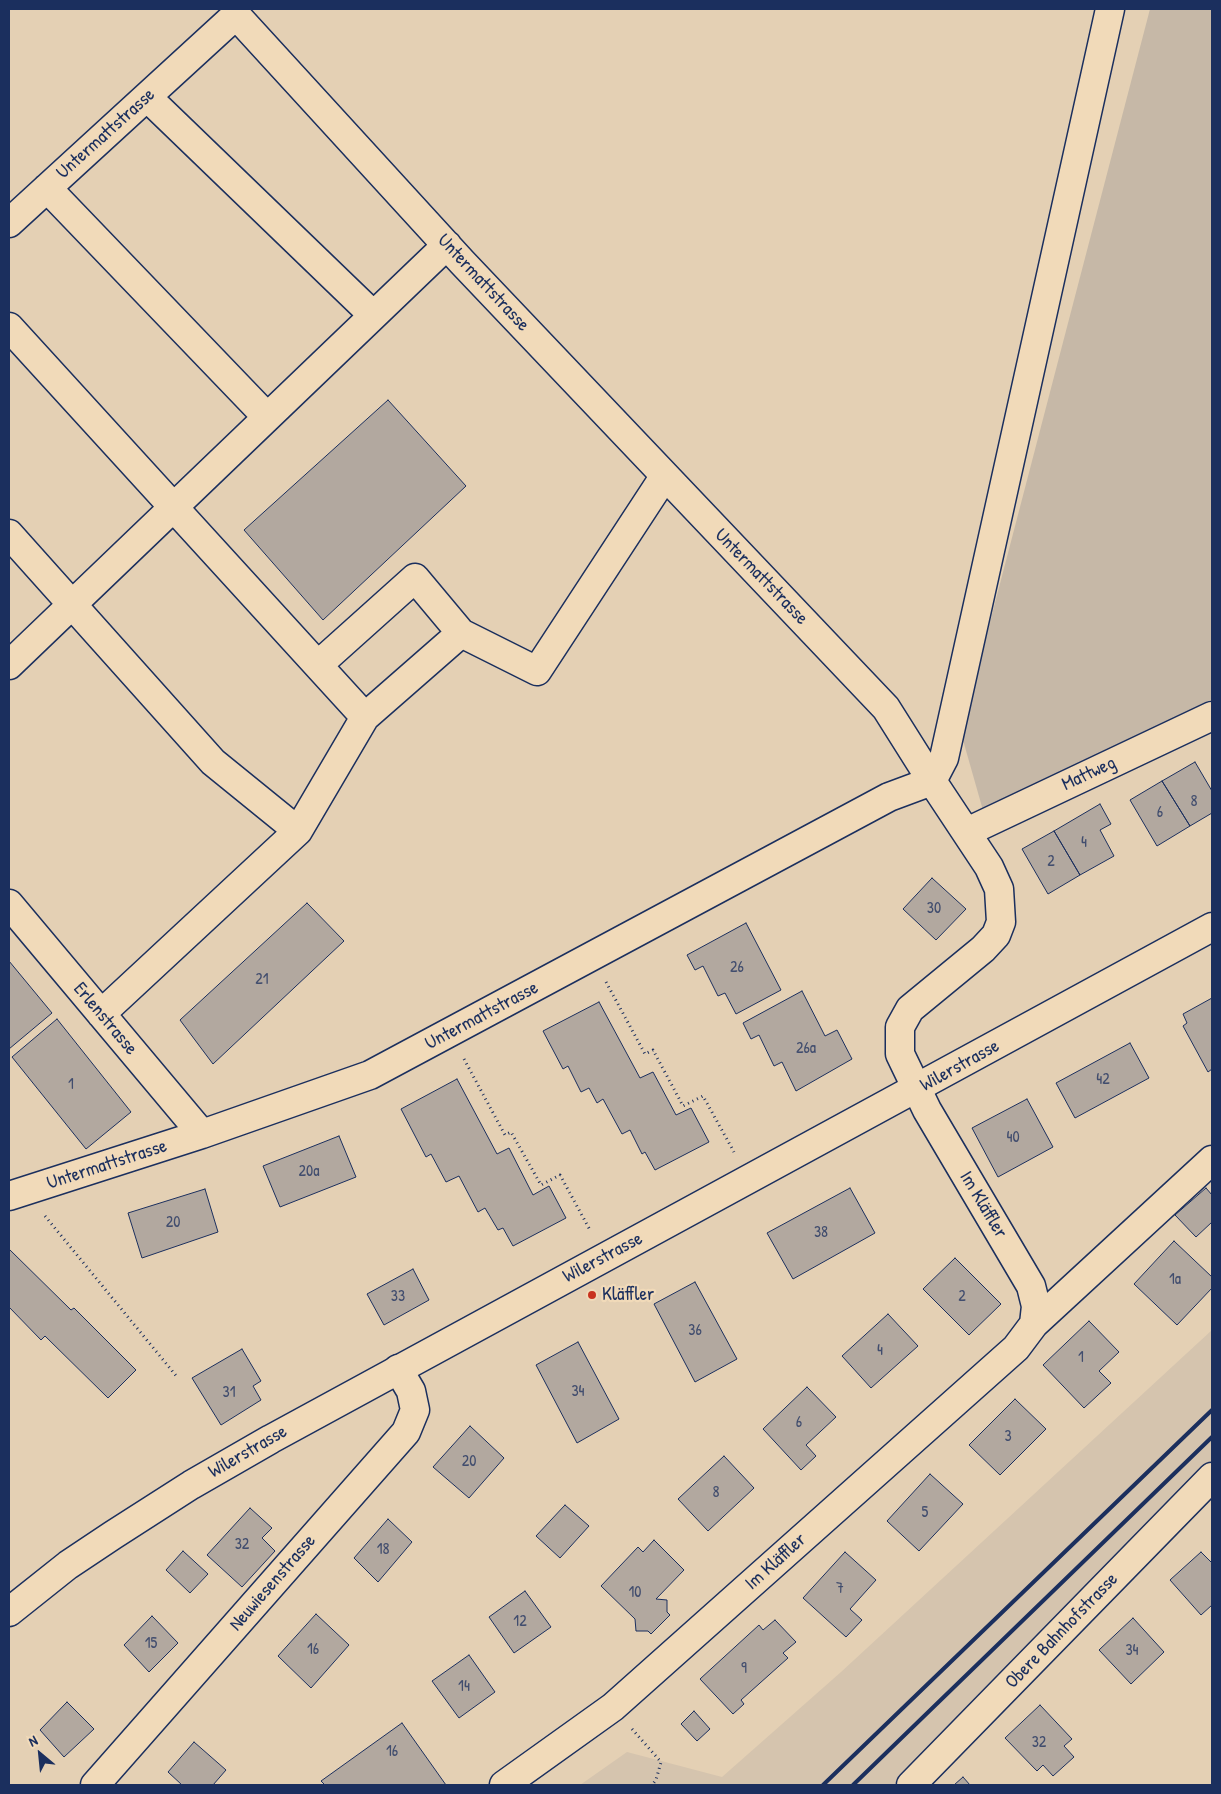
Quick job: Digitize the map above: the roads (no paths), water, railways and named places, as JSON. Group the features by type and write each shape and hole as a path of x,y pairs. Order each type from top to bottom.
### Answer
{"street":[{"path":"932,781 944,758 1110,9"},
{"name":"Untermattstrasse","path":"9,223 236,15 664,476 886,708 967,832 989,867 999,889 1001,922 996,935 983,949 910,1009 900,1027 900,1054 916,1090"},
{"path":"147,97 373,315"},
{"path":"47,188 267,417"},
{"path":"9,665 447,244"},
{"path":"9,327 365,717"},
{"path":"318,665 415,578 462,633 537,671 664,476"},
{"path":"9,534 213,762 298,831"},
{"path":"101,1014 298,831 365,717 462,633"},
{"name":"Mattweg","path":"967,832 1212,716"},
{"name":"Untermattstrasse","path":"9,1196 202,1134 370,1076 889,796 932,781"},
{"name":"Erlenstrasse","path":"9,904 202,1134"},
{"name":"Wilerstrasse","path":"9,1612 68,1565 191,1485 398,1370 916,1090 1212,927"},
{"name":"Im Kläffler","path":"916,1090 1031,1286 1036,1306 1034,1324"},
{"name":"Im Kläffler","path":"504,1785 613,1707 1016,1348 1034,1324 1212,1160"},
{"name":"Neuwiesenstrasse","path":"95,1785 406,1432 415,1410 411,1391 398,1370"},
{"name":"Obere Bahnhofstrasse","path":"911,1785 1212,1477"}],"railway":[{"path":"823,1785 1212,1410"},
{"path":"853,1785 1212,1437"}],"place":[{"name":"Kläffler","path":"592,1295"}]}
